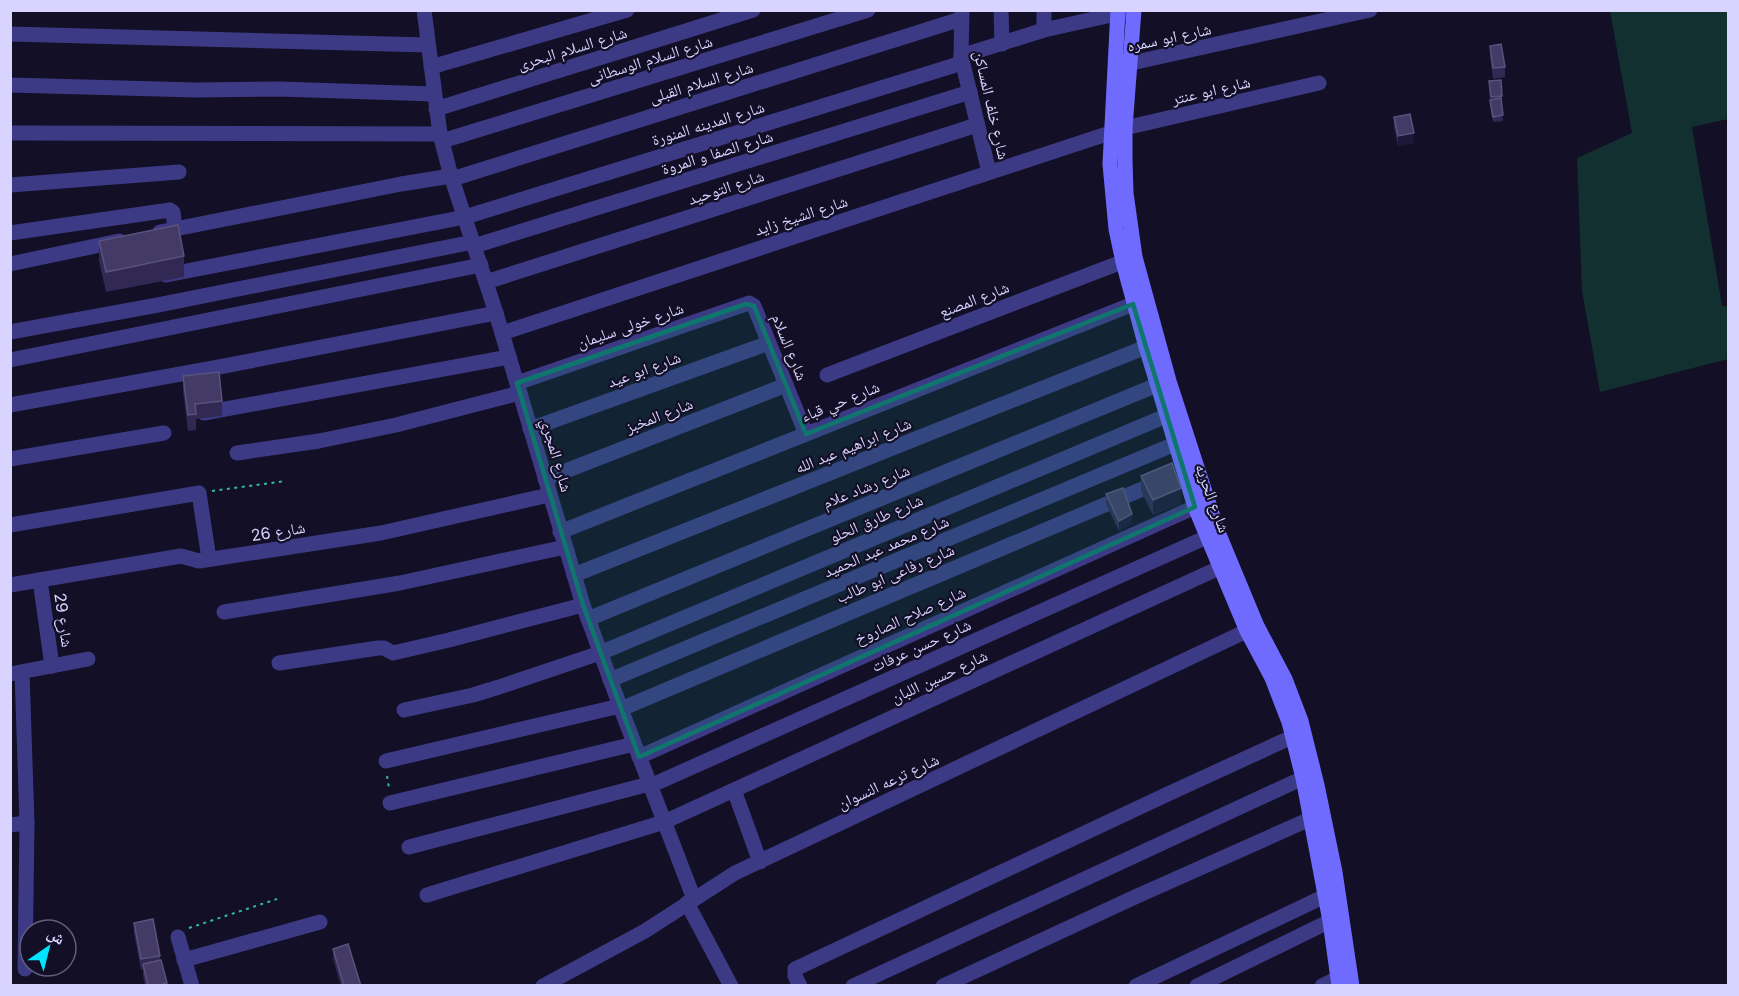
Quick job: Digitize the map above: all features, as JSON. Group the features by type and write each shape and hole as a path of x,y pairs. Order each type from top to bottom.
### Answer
{"main road":[{"name":"شارع الحريه","path":"1134,10 1123,65 1118,130 1126,193 1133,304 1195,507 1207,537 1224,565 1252,628 1275,685 1292,737 1303,778 1343,983"},
{"name":"شارع الحريه","path":"1118,12 1123,65"},
{"name":"شارع الحريه","path":"1129,260 1169,381 1224,565"},
{"name":"شارع الحريه","path":"1252,628 1285,679 1301,720 1335,873 1343,983"}],"street":[{"name":"شارع المجري","path":"424,10 435,101 451,178 510,357 560,532 588,620 664,822 691,901 731,986"},
{"path":"431,67 627,10"},
{"name":"شارع السلام البحرى","path":"10,85 196,90 279,89 435,101 753,10"},
{"name":"شارع السلام الوسطانى","path":"10,134 441,138 868,10"},
{"path":"1001,10 1002,44"},
{"path":"1044,10 1044,30"},
{"name":"شارع المدينه المنورة","path":"152,278 465,217 962,60 1082,16 1134,10"},
{"name":"شارع ابو سمره","path":"1123,65 1370,10"},
{"name":"شارع خلف المساكن","path":"962,15 962,60 989,172"},
{"name":"شارع السلام القبلى","path":"10,264 378,188 451,178 962,15"},
{"path":"10,34 428,45"},
{"name":"شارع ابو عنتر","path":"1118,130 1319,83"},
{"name":"شارع الصفا و المروة","path":"10,332 473,244 970,92"},
{"name":"شارع التوحيد","path":"486,282 977,125"},
{"name":"شارع الشيخ زايد","path":"502,333 1118,130"},
{"path":"10,185 179,172"},
{"path":"10,233 170,210 173,212 175,229"},
{"name":"شارع المصنع","path":"827,375 1129,260"},
{"path":"10,360 480,265"},
{"name":"شارع خولى سليمان","path":"237,453 319,441 396,425 518,388 746,304 754,306"},
{"name":"شارع حي قباء","path":"560,532 1133,304"},
{"name":"شارع السلام","path":"754,306 806,434"},
{"path":"10,405 496,313"},
{"name":"شارع ابو عيد","path":"531,429 769,343"},
{"name":"شارع ابراهيم عبد الله","path":"574,575 1146,347"},
{"path":"201,414 510,357"},
{"name":"شارع المخبز","path":"545,479 786,385"},
{"name":"شارع رشاد علام","path":"588,620 1157,386"},
{"name":"شارع طارق الحلو","path":"404,710 490,690 600,653 1166,416"},
{"path":"10,459 164,433"},
{"name":"شارع محمد عبد الحميد","path":"610,680 1175,444"},
{"name":"شارع رفاعى ابو طالب","path":"386,761 620,707 1184,471"},
{"path":"10,525 199,493 209,560"},
{"name":"شارع 26","path":"10,585 181,556 198,561 209,560 381,533 549,495"},
{"name":"شارع صلاح الصاروخ","path":"390,802 637,750 1195,507"},
{"name":"شارع حسن عرفات","path":"410,848 650,785 1207,537"},
{"path":"224,612 400,583 565,547"},
{"name":"شارع حسين اللبان","path":"427,895 664,822 1224,565"},
{"name":"شارع 29","path":"40,580 52,666"},
{"path":"279,663 378,648 384,648 393,653 583,605"},
{"name":"شارع ترعه النسوان","path":"543,986 645,931 735,873 1252,628"},
{"path":"26,918 27,823 16,673 88,659"},
{"path":"800,986 795,976 795,969 1292,737"},
{"path":"854,986 1303,778"},
{"path":"734,790 760,862"},
{"path":"943,986 1310,819"},
{"path":"10,825 27,823"},
{"path":"1136,986 1325,896"},
{"path":"1197,986 1330,921"},
{"path":"184,960 320,922"},
{"path":"178,937 192,986"},
{"path":"1322,986 1343,983"}],"path":[{"path":"199,493 286,481"},
{"path":"386,761 390,802"},
{"path":"178,937 182,931 277,899"}],"highlighted area":[{"path":"746,304 754,306 806,434 1133,304 1195,507 639,757 583,605 517,383"}],"green space":[{"path":"1610,11 1728,11 1728,119 1692,127 1722,306 1728,306 1728,359 1600,392 1582,291 1577,158 1632,133"}],"building":[{"path":"1501,44 1505,67 1493,68 1490,46"},
{"path":"1501,80 1502,96 1491,97 1489,81"},
{"path":"1501,98 1503,115 1493,117 1490,100"},
{"path":"1410,114 1414,133 1398,136 1394,117"},
{"path":"178,225 184,256 106,272 99,241"},
{"path":"219,372 222,401 195,404 196,414 188,415 183,376"},
{"path":"1172,463 1181,488 1153,500 1141,476"},
{"path":"1123,488 1132,514 1119,521 1106,494"},
{"path":"153,919 160,956 141,959 134,923"},
{"path":"348,944 361,986 344,986 333,949"},
{"path":"161,960 167,983 148,986 143,964"}]}
